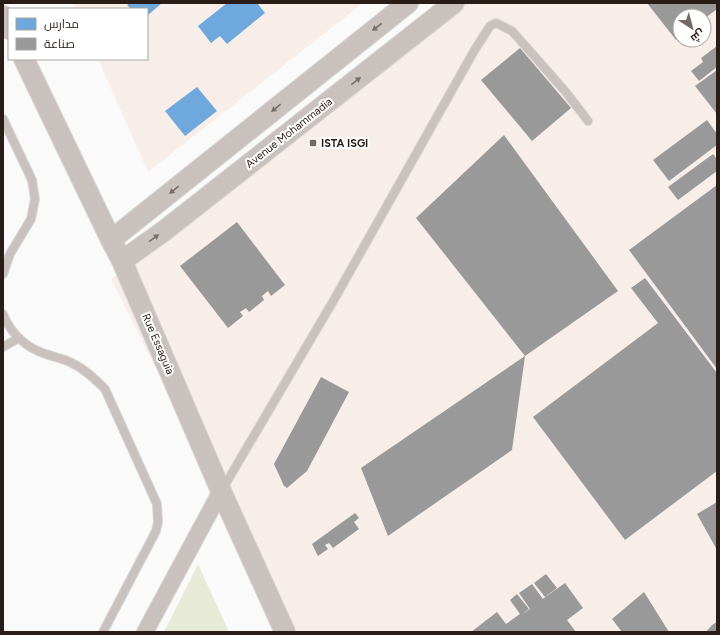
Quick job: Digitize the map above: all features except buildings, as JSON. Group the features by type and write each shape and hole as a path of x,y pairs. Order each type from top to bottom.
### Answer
{"street":[{"path":"111,240 408,3"},
{"name":"Avenue Mohammadia","path":"122,261 164,231 454,3"},
{"path":"3,16 8,27"},
{"name":"Rue Essaguia","path":"24,60 122,261 221,491 285,632"},
{"path":"313,78 332,100"},
{"path":"145,632 221,491"}],"lane":[{"path":"221,491 335,298 474,51 490,26 496,23 512,31 565,91 588,120"},
{"path":"3,119 32,180 34,199 31,219 10,254 3,274"},
{"path":"3,314 11,330 19,338 38,351 65,360 80,368 93,377 105,389 157,504 158,522 156,532 103,632"},
{"path":"3,347 19,338"}],"shaded area":[{"path":"73,3 363,3 148,172 98,60 148,60 148,8 76,8"},
{"path":"464,3 717,3 717,632 288,632 111,279"}],"green space":[{"path":"198,564 229,632 164,632"}],"place":[{"name":"ISTA ISGI","path":"313,143"}]}
